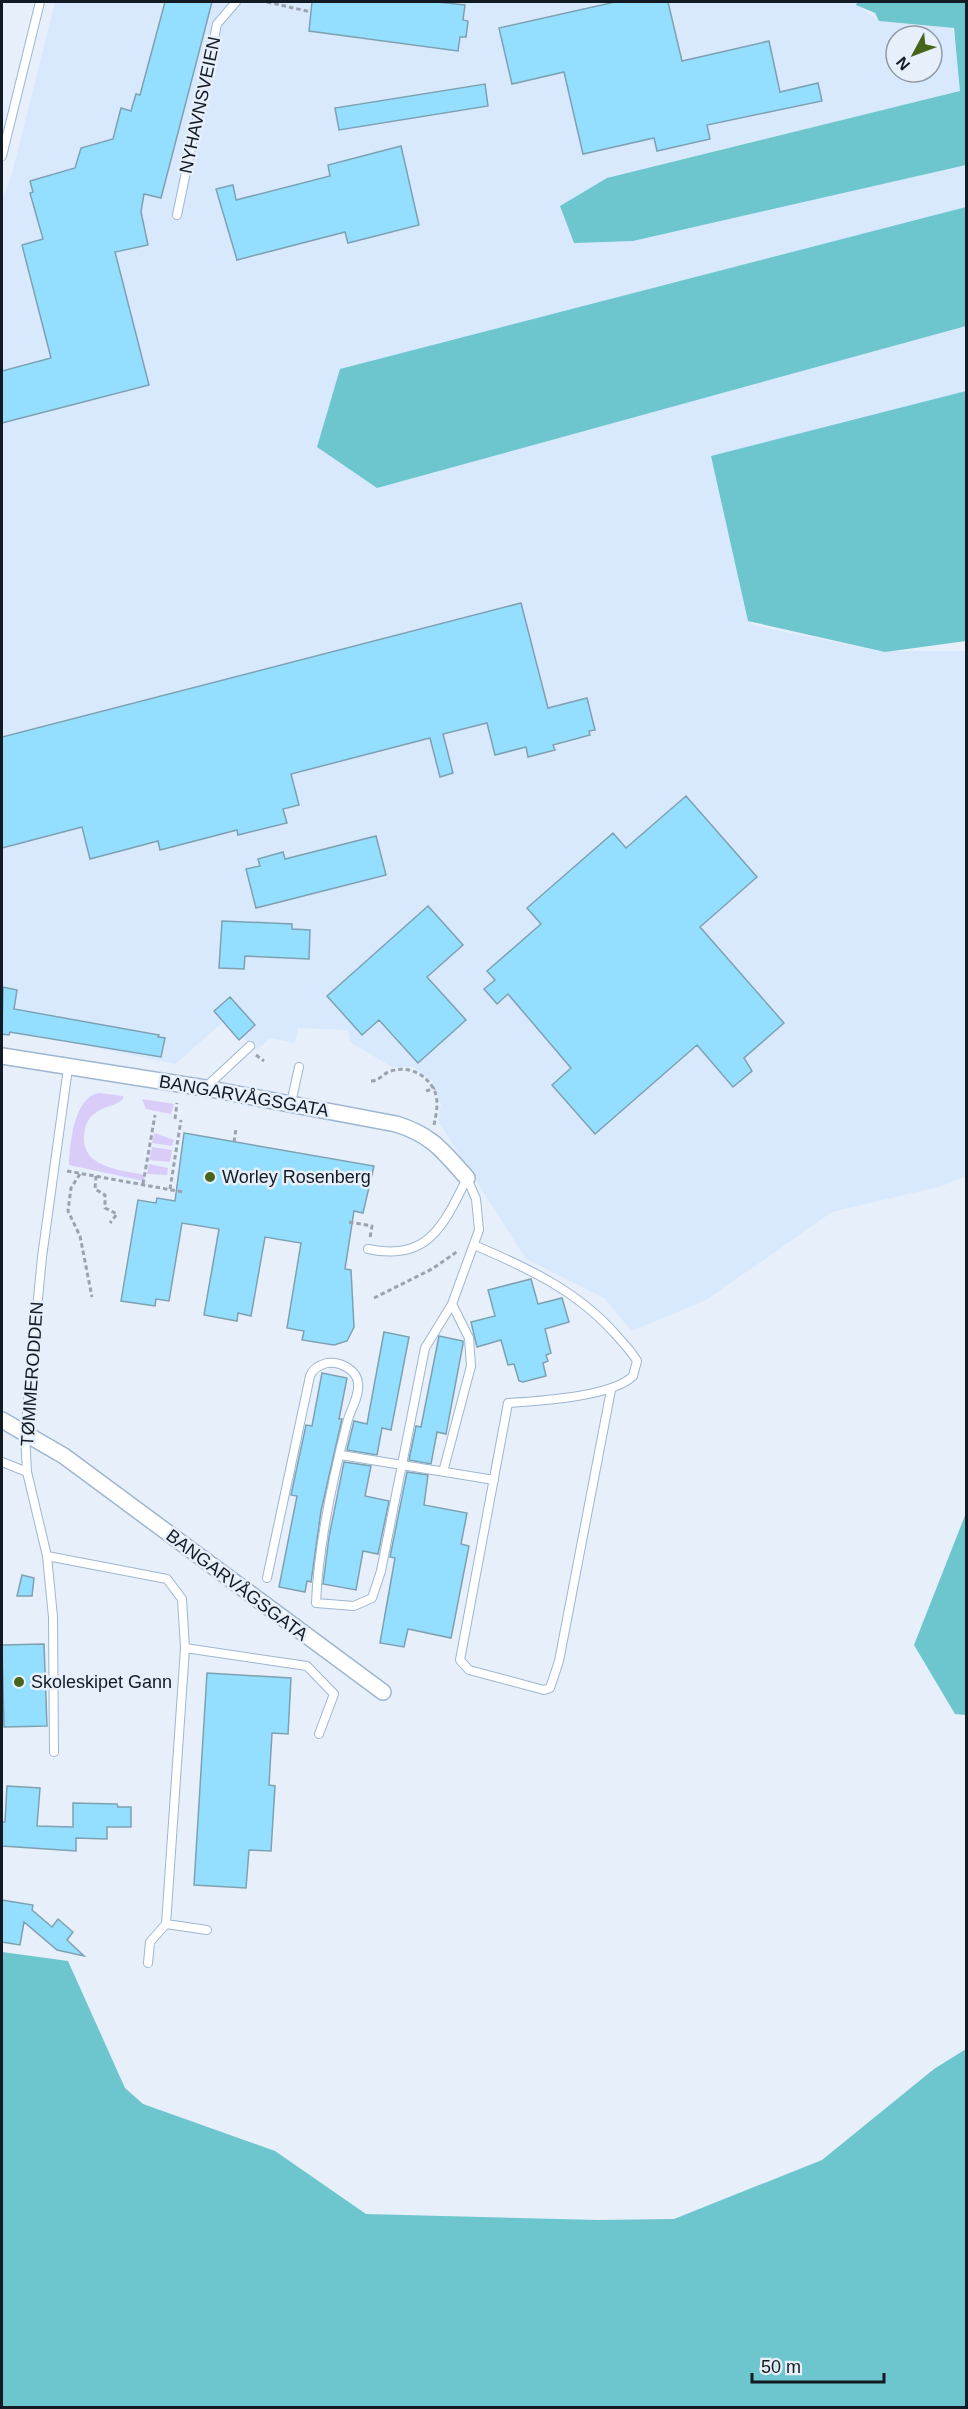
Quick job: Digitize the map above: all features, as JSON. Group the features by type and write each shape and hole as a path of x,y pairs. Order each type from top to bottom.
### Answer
{"street":[{"name":"BANGARVÅGSGATA","path":"2,1056 291,1103 351,1114 418,1131 439,1146 466,1178"},
{"name":"BANGARVÅGSGATA","path":"2,1420 64,1456 383,1692"}],"lane":[{"path":"2,156 40,2"},
{"name":"NYHAVNSVEIEN","path":"177,215 217,24 236,2"},
{"path":"205,1088 250,1046"},
{"path":"291,1103 299,1066"},
{"name":"TØMMERODDEN","path":"54,1752 53,1617 46,1556 27,1472 25,1433 42,1257 68,1068"},
{"path":"267,1578 310,1376 317,1366 328,1363 350,1368 358,1382 318,1568 316,1603 354,1606 372,1598 381,1571 425,1348 452,1304 478,1235 478,1207 466,1178"},
{"path":"368,1249 403,1252 420,1245 436,1233 448,1219 466,1178"},
{"path":"474,1245 536,1272 579,1301 606,1324 637,1362 633,1376 612,1390 549,1400 508,1403 460,1659 469,1670 544,1689 550,1688 559,1661 612,1390"},
{"path":"443,1472 471,1366 469,1338 452,1304"},
{"path":"341,1455 494,1480"},
{"path":"2,1462 27,1472"},
{"path":"46,1556 167,1579 182,1599 185,1647 166,1924 150,1942 148,1963"},
{"path":"185,1647 307,1666 334,1694 319,1734"},
{"path":"166,1924 207,1930"}],"path":[{"path":"267,2 311,12"},
{"path":"370,1082 377,1081 391,1071 409,1069 426,1079 434,1088 437,1114 434,1124 440,1133"},
{"path":"426,1090 434,1088"},
{"path":"174,1119 177,1103"},
{"path":"143,1185 155,1115"},
{"path":"170,1190 182,1120"},
{"path":"234,1142 236,1129"},
{"path":"55,1169 183,1192"},
{"path":"80,1174 71,1188 68,1211 80,1236 92,1297"},
{"path":"96,1176 95,1189 105,1195 105,1208 117,1214 110,1223"},
{"path":"349,1222 372,1227 368,1249"},
{"path":"374,1298 446,1261 478,1235"}],"shaded area":[{"path":"55,2 856,2 879,21 910,24 884,24 884,84 944,84 944,27 952,28 966,93 966,393 718,457 752,625 879,651 966,651 966,1176 942,1186 832,1212 706,1300 632,1331 604,1298 526,1259 438,1121 441,1104 432,1081 413,1067 392,1067 350,1042 348,1030 298,1028 295,1043 270,1038 256,1051 243,1037 239,1040 223,1022 175,1064 63,1041 2,1033 2,199 11,177"},
{"path":"99,1093 123,1096 123,1099 97,1111 88,1121 84,1135 85,1146 89,1154 96,1161 115,1169 145,1175 144,1181 69,1165 72,1134 79,1112 91,1096"},
{"path":"142,1099 174,1104 171,1114 146,1109"},
{"path":"154,1133 174,1140 172,1146 152,1143"},
{"path":"152,1147 172,1150 170,1162 149,1160"},
{"path":"149,1164 168,1168 167,1175 147,1174"}],"water":[{"path":"857,2 966,2 966,165 633,241 574,243 560,206 607,178 960,91 954,28 944,27 944,24 879,21 875,13 856,5"},
{"path":"966,207 966,326 377,488 317,447 340,369"},
{"path":"966,391 966,641 885,652 748,621 711,456"},
{"path":"966,1513 966,1715 955,1714 914,1645"},
{"path":"2,1952 68,1961 125,2088 143,2104 275,2151 366,2214 598,2220 674,2219 822,2160 934,2069 966,2049 966,2407 2,2407"}],"building":[{"path":"165,2 212,2 161,198 144,194 141,212 148,245 115,252 149,385 2,423 2,371 51,358 22,245 43,239 30,193 33,192 30,181 75,168 81,148 113,139 121,108 131,111 136,94 140,95"},
{"path":"312,2 437,2 465,5 463,20 468,21 466,37 460,37 458,51 309,31"},
{"path":"615,2 668,2 682,61 769,41 780,92 818,83 822,101 707,125 710,139 657,151 654,138 583,154 564,72 512,84 499,28"},
{"path":"485,84 488,106 339,130 335,108"},
{"path":"401,146 419,225 348,243 345,232 237,260 216,189 233,185 236,200 330,176 328,165"},
{"path":"521,603 548,708 587,698 595,730 589,731 590,735 553,745 555,750 528,757 526,747 495,755 487,723 443,734 453,773 440,777 430,738 291,774 299,805 283,809 287,823 238,835 237,830 160,850 158,841 90,859 82,827 2,848 2,737"},
{"path":"686,796 757,877 700,927 784,1023 744,1058 752,1071 733,1087 697,1045 595,1134 552,1085 571,1068 508,994 497,1004 484,989 495,980 487,971 541,924 527,908 613,833 626,848"},
{"path":"376,836 386,875 256,908 246,869 260,866 258,859 283,852 285,859"},
{"path":"428,906 463,945 427,977 466,1020 418,1063 379,1020 362,1035 327,996"},
{"path":"222,921 292,924 292,929 310,930 309,959 245,956 244,969 219,968"},
{"path":"3,987 17,990 14,1009 159,1035 158,1037 165,1038 161,1057 10,1032 9,1035 2,1034"},
{"path":"230,997 255,1025 239,1040 214,1011"},
{"path":"184,1133 374,1166 363,1213 354,1211 345,1269 351,1270 354,1327 347,1341 334,1345 302,1340 304,1331 287,1328 301,1243 265,1237 251,1316 238,1313 237,1321 204,1315 219,1229 182,1223 169,1301 156,1299 155,1306 121,1301 138,1200 156,1203 157,1198 175,1201"},
{"path":"531,1279 538,1304 562,1298 569,1322 545,1329 551,1353 546,1355 548,1361 543,1363 546,1376 523,1382 519,1381 514,1364 508,1365 501,1340 477,1347 471,1322 495,1316 488,1290"},
{"path":"384,1332 409,1337 391,1430 382,1428 377,1455 347,1450 354,1421 367,1424"},
{"path":"439,1336 463,1341 463,1344 446,1434 437,1432 431,1464 409,1460 416,1426 421,1427"},
{"path":"322,1373 347,1378 339,1419 342,1419 321,1511 311,1582 307,1581 305,1592 279,1587 297,1496 291,1495 306,1425 312,1426"},
{"path":"344,1462 371,1466 365,1496 389,1501 378,1554 363,1551 356,1590 323,1584 329,1537"},
{"path":"407,1472 428,1475 424,1505 467,1513 461,1544 469,1546 451,1638 408,1629 404,1647 380,1643 395,1558 390,1557"},
{"path":"22,1575 34,1578 32,1596 17,1596"},
{"path":"44,1644 47,1726 4,1727 2,1645"},
{"path":"207,1673 291,1678 288,1734 272,1733 269,1785 275,1786 271,1851 249,1850 246,1888 194,1885"},
{"path":"7,1786 40,1788 37,1826 73,1827 73,1803 117,1804 118,1807 131,1807 131,1827 107,1827 107,1839 76,1838 76,1851 2,1846 2,1822 5,1822"},
{"path":"2,1900 33,1905 32,1910 52,1927 58,1919 73,1932 67,1940 84,1956 57,1950 24,1922 20,1945 2,1942"}],"place":[{"name":"Worley Rosenberg","path":"210,1177"},
{"name":"Skoleskipet Gann","path":"19,1682"}]}
